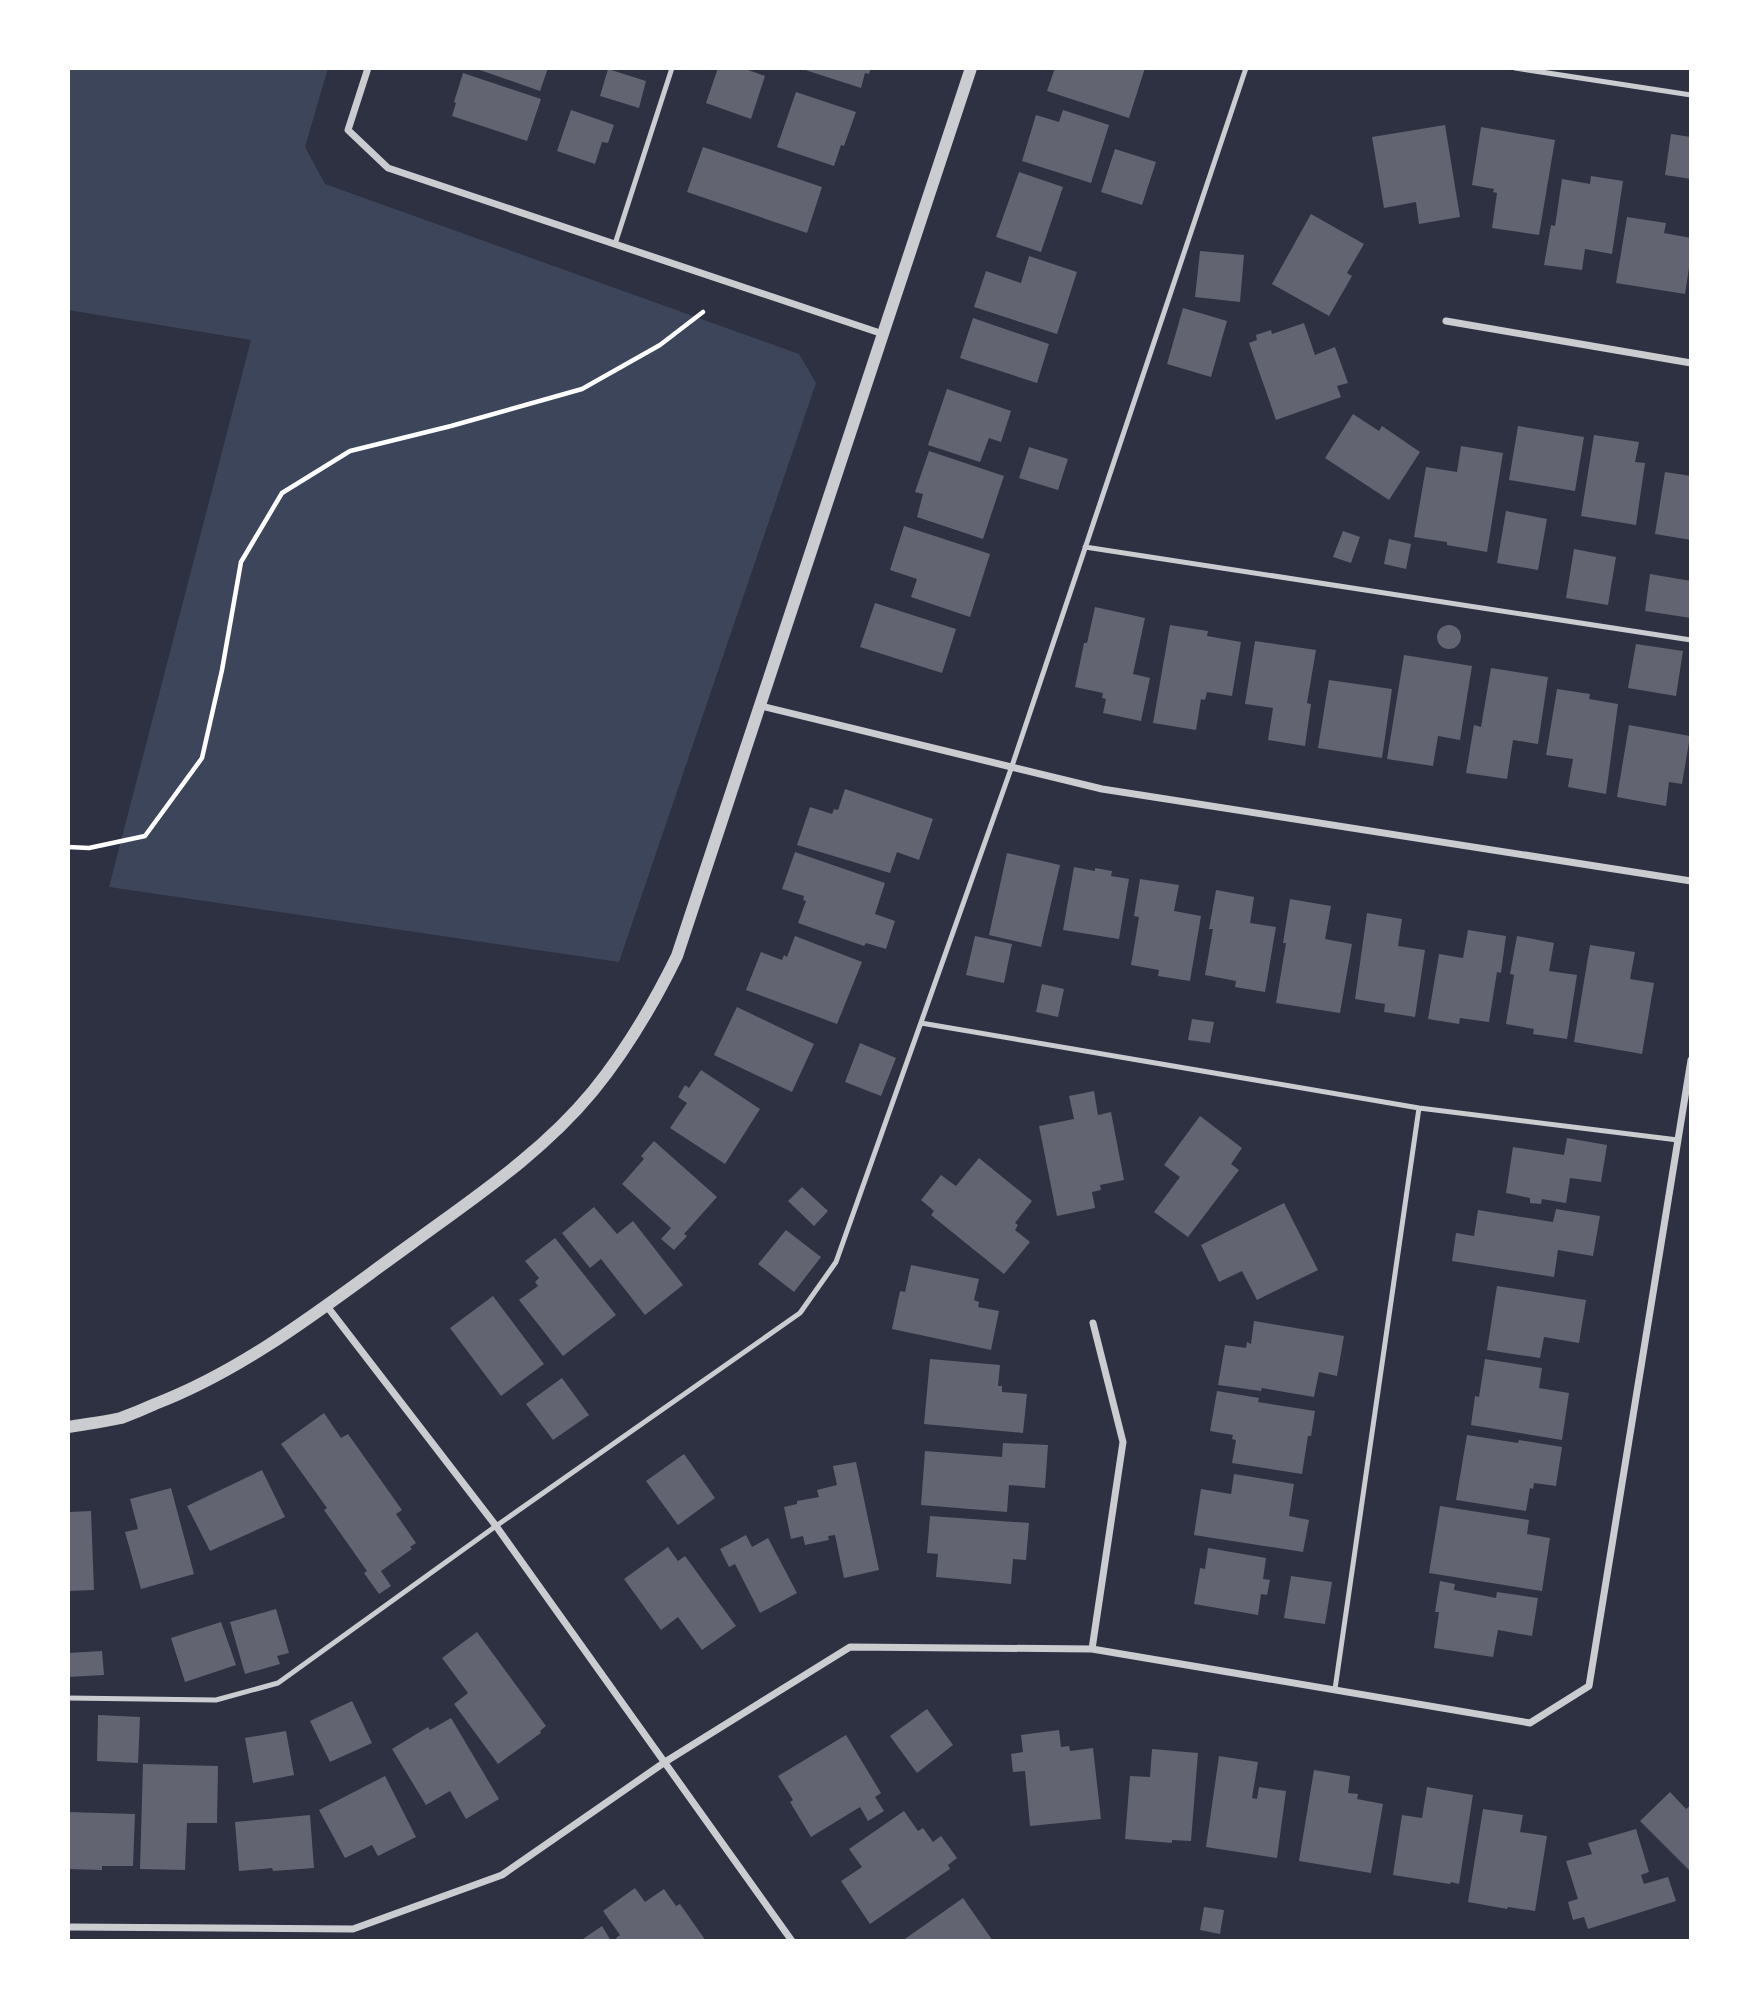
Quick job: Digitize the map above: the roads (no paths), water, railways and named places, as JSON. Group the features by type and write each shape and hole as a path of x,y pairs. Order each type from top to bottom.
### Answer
{"street":[{"path":"368,68 348,130 388,168 883,334"},
{"path":"68,1427 121,1418 185,1393 240,1363 326,1305 515,1168 560,1127 592,1092 620,1055 651,1008 677,956 971,68"},
{"path":"1446,321 1691,363"},
{"path":"761,706 1102,789 1691,881"},
{"path":"68,1927 352,1929 502,1875 665,1762 850,1647 1092,1648 1530,1723 1590,1686 1691,1060"},
{"path":"326,1305 496,1526 792,1941"},
{"path":"1092,1648 1123,1442 1093,1323"}],"lane":[{"path":"615,244 672,68"},
{"path":"68,1698 216,1700 278,1683 800,1313 836,1262 1012,766 1245,68"},
{"path":"1515,68 1691,95"},
{"path":"1085,547 1691,640"},
{"path":"920,1023 1419,1108 1678,1140"},
{"path":"1335,1689 1419,1108"}]}
